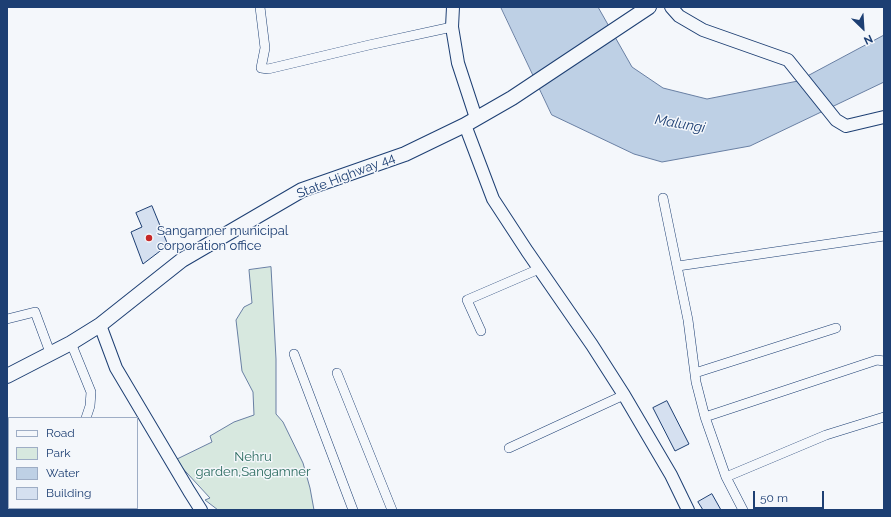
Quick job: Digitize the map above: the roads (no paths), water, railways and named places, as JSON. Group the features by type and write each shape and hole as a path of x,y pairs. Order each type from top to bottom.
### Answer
{"main road":[{"path":"453,7 452,27 458,63 471,122 493,199 624,395 671,476 688,510"},
{"name":"State Highway 44","path":"7,376 71,344 100,325 182,260 302,190 405,154 471,122 512,98 649,7"},
{"path":"671,7 679,16 703,30 788,60 836,120 846,126 884,117"},
{"path":"100,325 116,368 188,491 201,510"}],"street":[{"path":"260,7 265,48 261,68 268,69 452,27"},
{"path":"664,198 688,320 695,373 705,417 726,477 744,510"},
{"path":"678,266 884,236"},
{"path":"480,331 467,300 539,268"},
{"path":"7,319 35,312 51,354"},
{"path":"695,373 836,328"},
{"path":"71,344 92,392 86,417"},
{"path":"294,354 353,510"},
{"path":"705,417 877,360 884,361"},
{"path":"337,373 392,510"},
{"path":"509,448 624,395"},
{"path":"726,477 826,435 884,417"}],"water":[{"name":"Malungi","path":"501,7 598,7 632,67 663,88 707,99 798,81 884,35 884,82 750,146 662,162 634,154 552,115"}],"place":[{"name":"Sangamner municipal corporation office","path":"149,238"}],"park label":[{"name":"Nehru garden,Sangamner","path":"253,464"}]}
